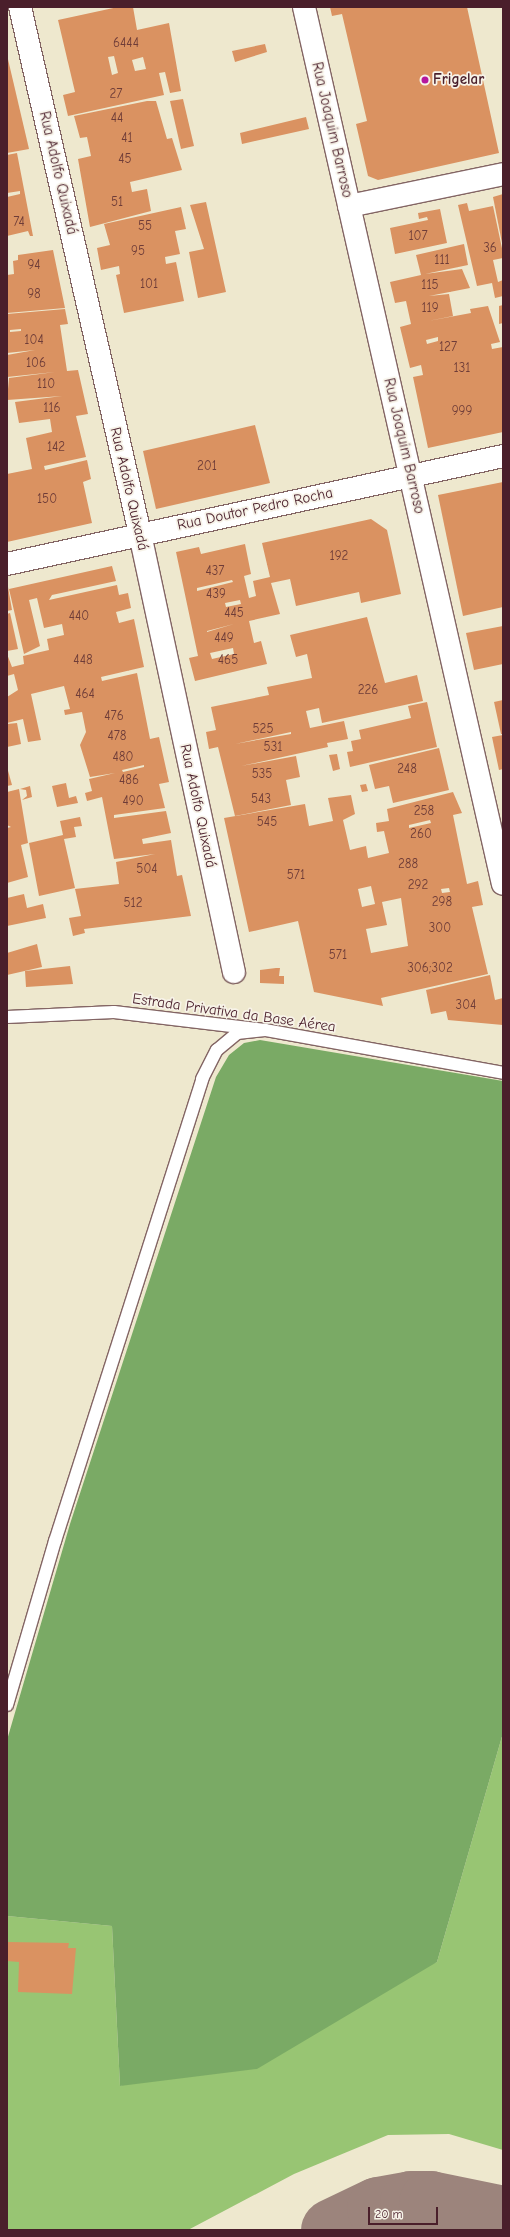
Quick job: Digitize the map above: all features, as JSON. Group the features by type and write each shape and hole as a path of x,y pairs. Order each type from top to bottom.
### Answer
{"street":[{"name":"Rua Adolfo Quixadá","path":"20,7 140,534 234,972"},
{"name":"Rua Joaquim Barroso","path":"304,7 503,884"},
{"path":"349,206 503,174"},
{"name":"Rua Doutor Pedro Rocha","path":"7,564 410,475 503,456"}],"lane":[{"name":"Estrada Privativa da Base Aérea","path":"7,1017 114,1012 265,1030 503,1073"},
{"path":"7,1705 57,1533 202,1080 217,1050 237,1033 265,1030"}],"green space":[{"path":"260,1040 503,1081 503,1733 437,1962 257,2069 120,2086 112,1926 7,1916 7,1740 70,1524 216,1077 229,1055 244,1043"},
{"path":"503,1733 503,2150 449,2134 388,2135 294,2174 188,2230 7,2230 7,1916 112,1926 120,2086 437,1962"}],"building":[{"path":"118,7 133,7 137,30 169,23 181,91 170,93 165,72 159,73 164,95 68,116 63,95 75,92 58,20","holes":["114,56 118,73 112,75 108,57","143,57 146,69 135,71 132,60"]},
{"name":"Frigelar","path":"330,7 467,7 499,153 378,180 368,176 356,124 367,121 342,14 332,16"},
{"path":"265,44 267,52 235,62 232,51"},
{"path":"7,55 29,149 7,153"},
{"path":"183,99 194,146 181,149 170,101"},
{"path":"147,101 156,101 167,139 172,138 182,170 130,182 132,192 147,189 151,211 90,227 78,159 91,156 87,137 80,138 74,116"},
{"path":"306,117 309,129 242,144 240,133"},
{"path":"17,153 33,236 30,236 28,231 7,236 7,197 20,194 20,191 7,193 7,155"},
{"path":"503,194 503,243 502,243 493,197"},
{"path":"206,202 226,292 198,298 189,252 204,249 190,205"},
{"path":"467,203 469,211 493,206 503,258 493,260 498,282 503,280 503,296 495,298 492,283 477,286 458,205"},
{"path":"181,207 186,229 175,231 180,254 165,257 166,264 176,262 184,301 124,313 116,275 120,274 119,266 101,270 97,248 110,245 104,224"},
{"path":"440,209 447,243 395,254 390,228 428,220 427,217 419,219 418,213"},
{"path":"464,244 468,265 425,274 462,269 470,288 429,296 449,294 453,316 428,321 471,313 470,309 488,306 500,342 491,344 492,349 503,347 503,432 428,448 413,377 423,375 421,365 410,368 400,327 411,324 406,301 395,303 390,282 421,275 416,255","holes":["438,337 438,341 427,344 426,340"]},
{"path":"53,250 65,308 7,313 7,275 14,274 13,261 18,260 18,255"},
{"path":"503,305 503,323 499,324 499,306"},
{"path":"65,309 68,324 60,325 67,371 78,370 88,414 76,416 86,457 44,466 45,470 87,460 91,479 83,482 92,523 7,542 7,474 32,469 26,438 52,432 50,419 19,423 15,402 62,396 7,400 9,378 55,372 7,377 7,355 35,350 7,353 7,314","holes":["21,329 21,331 10,332 10,330"]},
{"path":"255,425 270,483 156,509 143,451"},
{"path":"503,482 503,607 463,616 438,495"},
{"path":"371,519 387,530 401,594 361,603 359,592 296,606 290,579 271,583 280,614 249,621 254,643 261,641 267,664 195,681 189,658 198,656 176,552 199,547 201,554 245,544 251,574 244,576 249,598 256,596 253,581 270,577 262,543","holes":["232,580 233,582 197,591 197,588","240,600 241,604 226,607 225,603","234,624 207,632 207,631","233,648 234,654 212,659 210,653"]},
{"path":"112,566 116,581 52,595 49,600 117,585 119,595 128,593 131,608 116,612 119,623 134,619 144,667 101,677 102,681 137,673 150,739 159,737 169,782 159,784 165,808 114,815 114,818 166,811 171,833 142,839 143,844 171,840 177,876 182,875 191,916 84,929 85,933 73,936 69,918 81,916 75,889 119,884 116,862 155,854 114,859 102,797 87,801 85,793 92,791 89,779 115,773 90,777 80,745 86,732 82,712 65,715 64,710 70,709 64,686 31,694 41,740 28,742 23,719 7,723 7,697 18,690 14,674 7,676 7,654 12,667 24,664 23,656 49,650 47,639 64,635 62,624 44,628 37,598 29,600 40,646 24,654 9,589","holes":["144,765 144,767 123,772 122,770"]},
{"path":"8,587 12,610 7,611 7,588"},
{"path":"10,613 18,649 7,651 7,614"},
{"path":"367,617 385,683 417,675 423,701 322,723 319,708 306,711 310,728 344,721 348,739 327,743 328,747 241,766 296,756 300,777 286,780 291,805 235,816 218,747 209,749 206,732 216,730 211,707 269,695 267,687 312,678 307,654 296,657 290,635","holes":["291,732 291,734 235,744"]},
{"path":"503,626 503,664 474,670 466,633"},
{"path":"503,700 503,734 501,734 494,702"},
{"path":"427,702 437,747 350,767 347,752 353,751 351,741 361,739 359,730 411,718 408,706"},
{"path":"17,723 21,744 7,747 7,724"},
{"path":"503,735 503,769 499,770 492,737"},
{"path":"439,748 449,790 393,803 389,786 375,789 369,765"},
{"path":"337,754 340,769 333,771 329,755"},
{"path":"7,767 12,785 7,786"},
{"path":"66,783 69,798 76,796 78,803 57,807 52,786"},
{"path":"366,784 368,791 362,792 360,785"},
{"path":"30,786 32,797 22,800 27,796 26,790 20,789"},
{"path":"19,789 28,843 21,845 28,877 7,883 7,828 11,827 7,825 7,792"},
{"path":"453,792 462,813 453,815 467,884 478,881 483,905 472,907 488,974 381,998 383,1006 314,992 298,921 249,932 224,818 305,804 309,826 333,821 328,798 351,795 355,814 343,820 350,850 366,846 368,858 389,853 384,831 377,832 376,823 389,821 387,809","holes":["430,820 431,823 409,828 409,825","371,886 375,904 362,907 358,889","449,888 450,892 442,893 441,889","401,898 408,946 371,953 366,929 387,925 382,902"]},
{"path":"80,817 82,826 74,827 76,837 64,839 75,888 39,896 29,843 63,835 60,821"},
{"path":"24,894 27,908 43,904 46,918 7,926 7,898"},
{"path":"37,944 42,967 7,975 7,953"},
{"path":"70,966 73,984 26,987 25,971"},
{"path":"280,968 279,976 284,976 284,984 260,983 260,970"},
{"path":"490,975 495,1000 503,998 503,1025 448,1020 446,1011 431,1014 426,990"},
{"path":"7,1942 69,1943 68,1948 76,1948 72,1994 18,1992 19,1962 7,1961"}],"taxiway":[{"path":"332,2230 378,2208 411,2202 430,2202 503,2217"}],"place":[{"name":"Frigelar","path":"425,80"}]}
